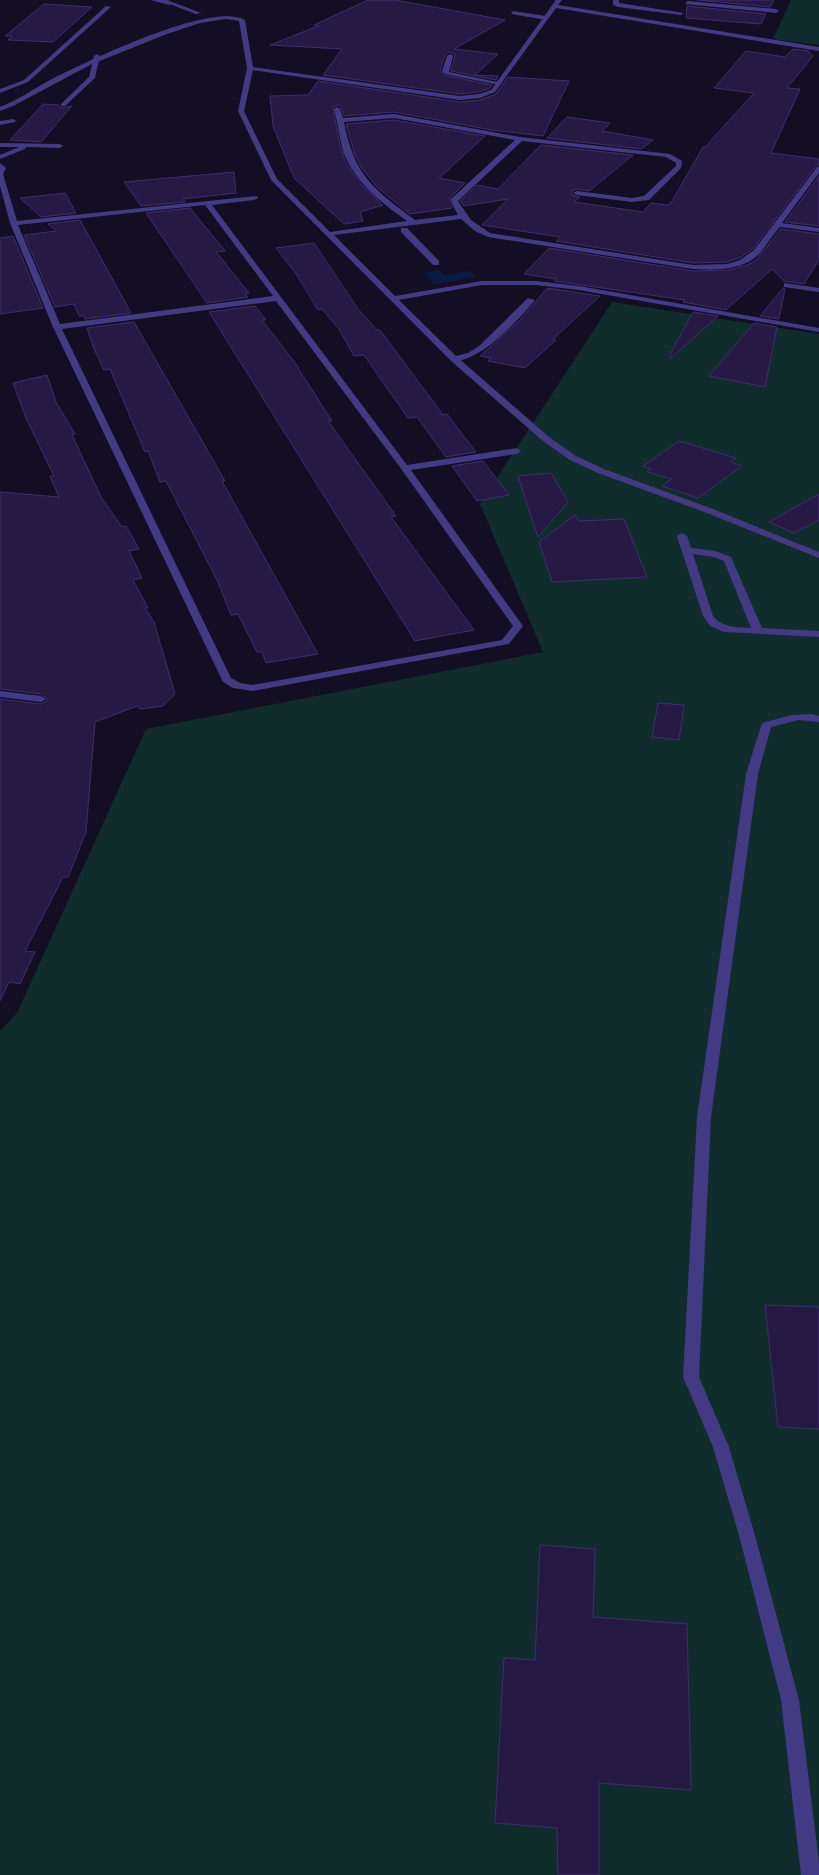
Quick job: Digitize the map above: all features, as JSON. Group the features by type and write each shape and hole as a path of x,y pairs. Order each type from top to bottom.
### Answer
{"street":[{"path":"154,0 205,12 231,12 238,15 242,20 250,68 242,111 274,180 454,359 546,440 573,458 601,471 710,511 819,555"},
{"path":"162,0 169,3"},
{"path":"616,0 615,4 618,5 681,13"},
{"path":"674,24 688,2 776,11"},
{"path":"250,68 460,98 488,94 499,83 557,3 819,49"},
{"path":"0,91 26,82 108,7"},
{"path":"184,18 205,12"},
{"path":"513,13 546,18"},
{"path":"0,109 11,105 78,64 169,23"},
{"path":"63,105 92,78 97,56"},
{"path":"450,56 447,74 499,83"},
{"path":"0,104 11,105"},
{"path":"337,109 347,152 355,171 369,186 414,223"},
{"path":"341,120 394,116 520,139 668,155 680,162 679,167 646,198 640,200 577,193"},
{"path":"0,124 13,120"},
{"path":"520,139 456,197 455,204 479,231 488,235 680,266 704,268 727,266 750,259 815,181 819,168"},
{"path":"0,145 60,146"},
{"path":"0,157 29,146"},
{"path":"0,165 3,168 0,174 14,223 57,327 227,680 237,686 254,688 505,642 518,626 405,468 207,204"},
{"path":"14,223 254,198"},
{"path":"331,237 414,223 467,219"},
{"path":"331,237 404,230 467,219"},
{"path":"778,224 819,230"},
{"path":"404,230 436,263"},
{"path":"393,299 482,284 536,283 579,288 819,330"},
{"path":"787,285 819,290"},
{"path":"57,327 278,298"},
{"path":"454,359 471,355 482,348 531,300"},
{"path":"405,468 517,451"},
{"path":"682,536 708,616 714,624 724,629 819,634"},
{"path":"687,550 716,554 728,560 758,632"},
{"path":"0,694 41,699"},
{"path":"811,1875 790,1700 748,1539 721,1447 691,1377 704,1117 752,774 766,725 786,718 809,716 819,719"}],"green space":[{"path":"791,0 819,0 819,45 773,39"},
{"path":"612,302 819,334 819,1875 0,1875 0,1031 17,1013 146,729 543,652 480,504"}],"water":[{"path":"439,270 444,275 470,271 476,277 434,285 424,273"}],"building":[{"path":"368,0 395,0 505,20 454,49 498,54 475,75 498,76 496,80 451,71 455,55 449,52 445,55 440,70 444,75 492,85 490,88 479,92 460,94 323,75 342,49 270,45 318,26 314,25"},
{"path":"697,0 774,0 770,7"},
{"path":"44,4 92,7 53,42 8,40 12,36 5,36"},
{"path":"687,6 766,14 761,24 686,18"},
{"path":"793,49 808,51 813,56 787,88 800,89 771,153 819,159 819,164 753,249 739,258 727,262 693,263 556,241 560,237 482,225 508,199 464,206 460,201 477,185 498,189 541,145 633,155 589,191 577,189 572,191 572,195 580,197 574,202 643,212 651,203 667,205 671,203 703,147 754,93 714,88 746,51 785,57"},
{"path":"508,77 569,81 543,136 492,130 394,112 344,116 341,107 338,105 333,107 340,146 346,163 360,183 383,205 360,212 363,221 344,224 294,178 273,126 270,96 308,95 318,81 460,102 480,100 496,94"},
{"path":"43,104 59,105 61,108 72,106 41,142 10,140"},
{"path":"567,117 610,123 602,131 653,140 641,149 547,138"},
{"path":"394,120 485,136 439,178 465,183 450,198 452,208 410,214 378,188 361,167 355,155 346,124"},
{"path":"234,172 236,193 183,199 185,202 141,206 124,182"},
{"path":"819,176 819,226 785,222"},
{"path":"65,193 76,213 41,217 20,198"},
{"path":"190,208 225,251 216,252 249,293 245,294 248,297 207,303 146,213"},
{"path":"80,220 131,313 85,319 84,316 79,316 74,304 55,307 24,235 56,231 48,224"},
{"path":"781,229 819,234 819,260 804,284 784,281 772,269 726,310 683,302 685,300 554,281 556,279 524,274 549,248 693,271 729,270 747,265 756,260"},
{"path":"13,236 43,308 0,314 0,238"},
{"path":"314,243 358,309 377,330 380,330 443,415 447,414 476,452 446,457 417,417 408,418 364,355 354,356 339,329 322,309 318,310 295,272 276,248"},
{"path":"547,288 600,296 553,339 556,340 525,368 488,361 491,358 480,356 520,320"},
{"path":"783,288 785,289 779,319 760,316"},
{"path":"255,306 266,320 262,320 299,368 332,421 328,421 396,516 391,517 474,630 415,641 209,312"},
{"path":"693,312 718,316 671,358 669,356"},
{"path":"134,322 225,481 222,481 318,654 266,663 262,652 257,652 238,614 231,615 217,580 166,481 160,482 148,451 145,452 110,369 104,370 87,328"},
{"path":"754,323 777,327 765,387 709,376"},
{"path":"47,375 56,402 75,434 72,435 101,497 122,527 126,526 139,549 129,551 142,578 133,580 148,608 145,608 154,622 175,694 163,706 140,709 137,706 95,722 86,832 68,877 63,877 25,951 35,952 20,984 9,982 0,1001 0,699 41,704 48,700 41,694 0,689 0,492 59,497 50,476 54,476 26,418 13,383"},
{"path":"679,441 736,458 731,462 742,466 698,498 662,486 672,479 647,472 651,469 643,466"},
{"path":"483,461 509,495 477,501 452,466"},
{"path":"551,473 568,502 538,537 518,476"},
{"path":"819,494 819,520 794,533 769,522"},
{"path":"575,515 579,521 624,519 647,577 552,582 539,542"},
{"path":"658,703 684,705 679,740 652,737"},
{"path":"765,1305 819,1307 819,1429 778,1427"},
{"path":"540,1545 595,1549 593,1617 687,1624 691,1790 599,1783 599,1875 558,1875 557,1828 495,1823 504,1658 535,1660"}]}
